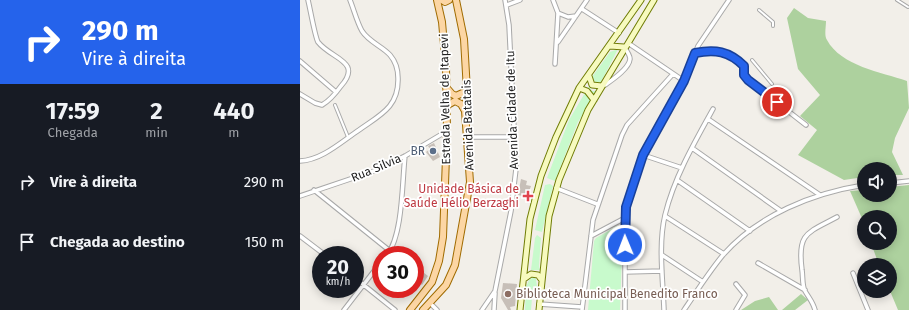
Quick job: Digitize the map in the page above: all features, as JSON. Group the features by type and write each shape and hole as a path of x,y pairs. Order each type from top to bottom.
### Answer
{"main road":[{"name":"Estrada Velha de Itapevi","path":"410,310 432,282 439,262 443,229 447,131 446,87 444,38 437,0"},
{"path":"442,0 445,2 449,0"},
{"name":"Avenida Batatais","path":"423,310 446,285 456,265 470,182 465,111 467,91 464,39 456,0"},
{"path":"520,310 530,219 541,176 556,137 579,88 589,76 641,0"},
{"path":"539,310 541,279 549,216 556,188 582,123 625,45 654,0"},
{"path":"610,46 625,45"},
{"path":"589,76 592,85 602,86"},
{"path":"446,87 456,96 467,91"},
{"path":"579,88 587,91 594,100"},
{"path":"446,106 455,101 459,102 465,111"},
{"path":"524,279 532,274 538,275 541,279"}],"street":[{"path":"300,94 315,104 322,105 348,78 350,70 344,62 318,41 308,0"},
{"path":"300,161 318,157 384,113 394,101 398,93 398,76 395,61 362,31 350,0"},
{"name":"Avenida Cidade de Itu","path":"494,310 495,291 511,211 516,169 507,5 505,0"},
{"path":"507,5 520,0"},
{"path":"553,0 558,13 558,43 555,64"},
{"path":"558,43 587,0"},
{"path":"625,310 626,207 643,155 684,81 695,53 729,0"},
{"path":"582,9 619,33"},
{"path":"558,13 568,17 576,16"},
{"path":"625,45 684,81"},
{"path":"602,86 620,72 629,61 630,57 625,45"},
{"path":"695,53 715,50 733,56 744,66 744,75 748,80 806,124"},
{"path":"300,61 336,92"},
{"path":"540,304 582,308 591,236 597,204 627,125 673,74"},
{"path":"664,310 662,255 665,216 682,168 713,110"},
{"path":"708,118 820,196"},
{"name":"Rua Silvia","path":"300,196 314,190 366,174 405,156 447,131"},
{"path":"468,137 514,137"},
{"path":"692,148 781,210"},
{"path":"643,155 682,168"},
{"path":"393,246 398,225 405,156"},
{"path":"677,180 750,231"},
{"path":"897,182 909,180"},
{"path":"684,310 724,254 750,231 781,210 820,196 857,187"},
{"path":"556,188 597,204"},
{"path":"314,190 380,246"},
{"path":"665,216 724,254"},
{"path":"805,290 800,250 804,239 814,230 837,217"},
{"path":"591,236 625,218"},
{"path":"300,236 313,246"},
{"path":"662,255 703,282"},
{"path":"758,263 805,290 812,300 815,310"},
{"path":"625,272 662,271"},
{"path":"364,283 372,273"},
{"path":"853,273 868,310"},
{"path":"736,284 745,295 736,310"},
{"path":"364,285 395,310"},
{"name":"Avenida Cidade de Itu","path":"482,310 495,291"},
{"path":"344,310 353,298"},
{"path":"430,303 437,310"}],"lane":[{"path":"896,0 908,7"},
{"path":"759,10 773,22 773,26"},
{"path":"752,60 772,84"},
{"path":"336,105 348,137"}],"green space":[{"path":"794,8 808,18 826,21 826,38 833,49 842,56 862,67 907,81 909,108 895,138 892,152 897,162 857,162 857,178 844,180 798,155 817,130 800,116 820,95 798,69 787,18"},
{"path":"618,49 601,82 595,82 592,77 610,52"},
{"path":"589,86 592,91 597,91 578,122 555,181 547,178 569,120"},
{"path":"897,162 903,175 897,175"},
{"path":"550,184 553,186 542,232 535,230 545,185"},
{"path":"909,185 909,310 898,310 893,298 897,298 897,258 876,258 874,250 897,250 897,210 858,210 850,191 857,190 857,202 897,202 897,186"},
{"path":"617,226 623,228 620,310 588,310 594,241 596,238"},
{"path":"537,235 541,238 540,270 531,270 535,238"},
{"path":"533,277 536,279 537,287 533,286 531,310 525,310 526,287 529,280"},
{"path":"801,294 808,300 795,310 782,310"},
{"path":"769,297 778,310 741,310 755,301"}],"building":[{"name":"BR","path":"434,143 440,157 433,161 426,152 430,149 428,146"},
{"path":"521,179 527,181 526,185 531,186 527,197 518,195"},
{"path":"424,273 428,276 424,282"},
{"name":"Biblioteca Municipal Benedito Franco","path":"503,283 517,284 515,306 510,307 511,310 508,310 501,298"}],"place":[{"name":"BR","path":"433,151"},
{"name":"Unidade Básica de Saúde Hélio Berzaghi","path":"528,196"},
{"name":"Biblioteca Municipal Benedito Franco","path":"508,294"}],"route":[{"path":"625,245 624,234 626,207 643,155 660,122 680,90 695,53 710,50 728,53 744,66 744,75 746,78 777,102"}]}
